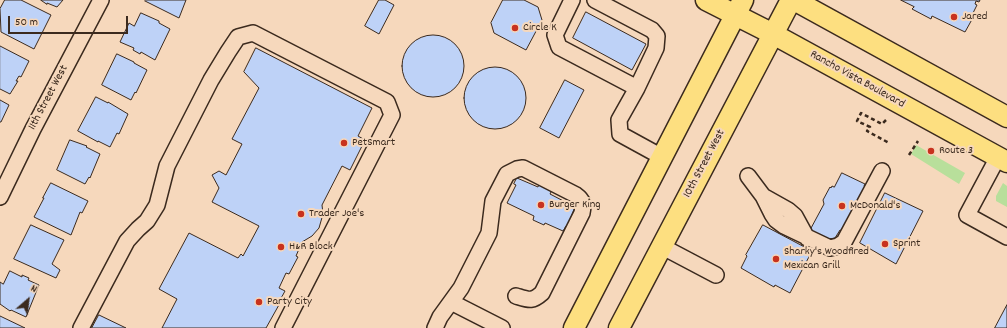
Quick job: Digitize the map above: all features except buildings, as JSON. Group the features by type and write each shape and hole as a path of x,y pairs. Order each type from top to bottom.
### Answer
{"main road":[{"name":"Rancho Vista Boulevard","path":"706,0 739,7 773,34 1003,159"},
{"path":"792,0 1007,117"},
{"name":"10th Street West","path":"619,328 792,0"},
{"path":"574,328 739,7"}],"street":[{"name":"11th Street West","path":"0,197 33,129 101,0"},
{"path":"572,0 555,35 559,46 637,88"},
{"path":"595,0 652,30 657,36 656,48 637,88 619,120 620,134 662,156"},
{"path":"80,328 127,241 147,221 157,205 167,166 221,63 238,37 253,33 386,102 392,115 283,328"},
{"path":"1003,159 967,215 1007,237"},
{"path":"435,328 461,288 490,233 493,201 507,174 523,168 576,195 582,199 584,205 582,213 542,293 536,298 530,300 516,296"},
{"path":"748,176 763,196 776,220 806,238 830,248 838,246 844,242 882,170"},
{"path":"661,246 716,275"},
{"path":"451,302 502,328"}],"path":[{"path":"886,120 882,124 861,113 857,120 870,127 867,131 889,143"},
{"path":"908,155 918,141"}],"green space":[{"path":"916,145 965,173 959,184 911,154"},
{"path":"1003,183 1007,186 1007,207 996,201 996,196"}],"place":[{"name":"Jared","path":"954,17"},
{"name":"Circle K","path":"515,28"},
{"name":"PetSmart","path":"344,143"},
{"name":"Route 3","path":"931,151"},
{"name":"Burger King","path":"541,205"},
{"name":"McDonald's","path":"842,206"},
{"name":"Trader Joe's","path":"301,214"},
{"name":"Sprint","path":"885,244"},
{"name":"H&R Block","path":"281,247"},
{"name":"Sharky's Woodfired Mexican Grill","path":"776,259"},
{"name":"Party City","path":"259,302"}]}
